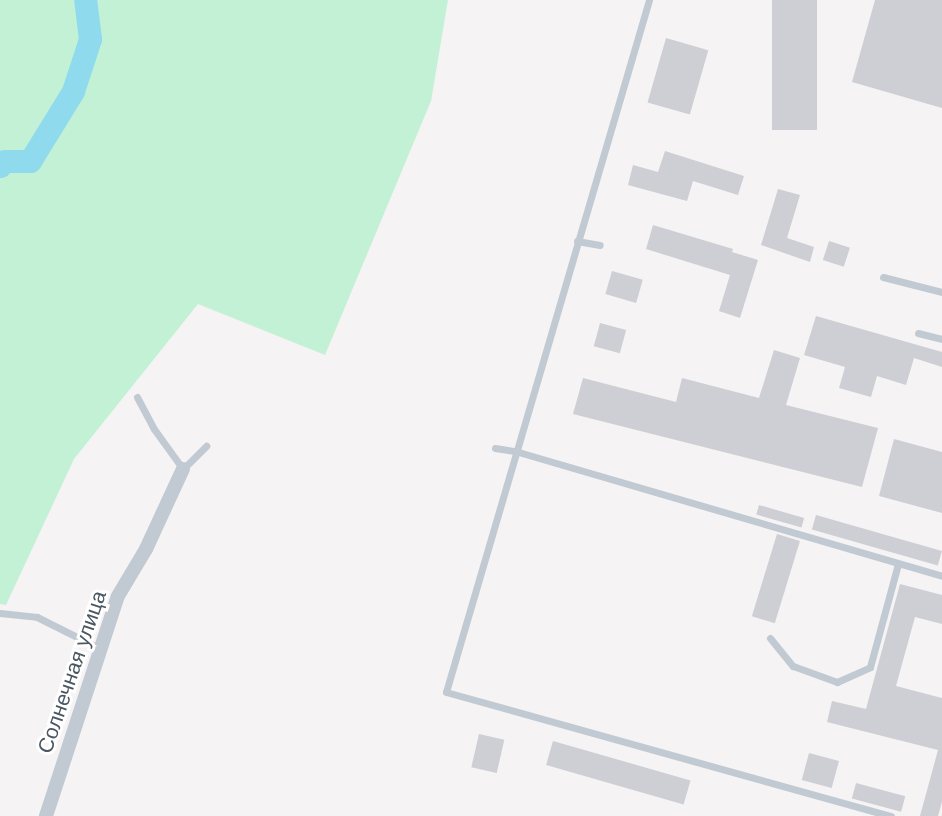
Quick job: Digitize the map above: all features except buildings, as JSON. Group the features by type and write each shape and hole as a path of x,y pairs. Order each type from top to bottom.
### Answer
{"street":[{"name":"Солнечная улица","path":"46,816 118,596 146,549 183,469"}],"lane":[{"path":"649,0 446,692 891,816"},
{"path":"578,241 600,245"},
{"path":"883,277 942,292"},
{"path":"918,333 942,339"},
{"path":"137,397 154,429 183,469 206,446"},
{"path":"495,449 515,451 942,576"},
{"path":"770,638 793,666 837,682 862,672 870,667 898,564"},
{"path":"0,613 37,617 99,648"}],"green space":[{"path":"0,0 448,0 431,101 325,355 198,304 74,459 6,605 0,604"}],"waterway":[{"path":"0,166 4,161 30,161 73,91 90,39 85,0"}]}
